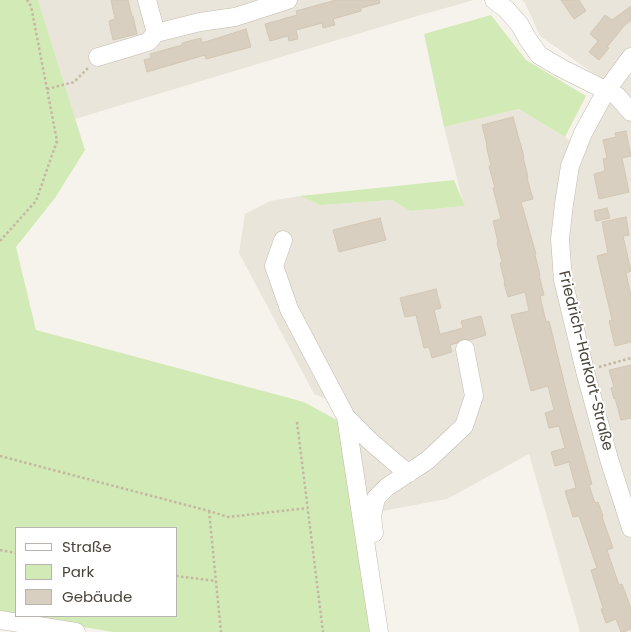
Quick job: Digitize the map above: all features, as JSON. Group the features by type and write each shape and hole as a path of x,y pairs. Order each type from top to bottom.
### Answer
{"street":[{"path":"147,0 156,33"},
{"path":"98,57 148,42 156,33 200,22 235,17 288,0"},
{"path":"494,0 520,25 539,55 617,96 631,112"},
{"name":"Friedrich-Harkort-Straße","path":"631,57 606,91 583,133 570,166 560,239 563,280 585,372 609,459 631,528"},
{"path":"283,240 274,266 289,309 346,416 370,441 399,466 409,472"},
{"path":"388,632 372,516 376,498 387,487 428,460 464,426 474,396 465,350"},
{"path":"346,416 379,632"},
{"path":"0,620 76,632"}],"path":[{"path":"0,241 36,201 57,141 31,6 27,0"},
{"path":"47,89 74,82 98,57"},
{"path":"585,372 631,358"},
{"path":"297,422 323,632"},
{"path":"0,456 228,517 308,508"},
{"path":"209,511 221,632"},
{"path":"0,550 15,553"},
{"path":"178,576 216,581"}],"shaded area":[{"path":"38,0 474,0 75,119"},
{"path":"522,0 631,0 631,632 580,632 529,454 447,499 377,512 393,495 385,483 367,499 352,410 314,394 239,253 245,214 270,201 300,196 320,205 392,200 410,211 464,206 444,127 519,109 565,137 584,153 605,109 620,92 540,36"}],"green space":[{"path":"0,0 38,0 85,150 55,198 16,247 36,330 304,402 344,424 375,632 113,632 24,617 178,617 178,527 15,527 15,616 0,613"},
{"path":"491,15 526,60 586,96 565,137 519,109 444,127 424,34"},
{"path":"454,180 465,206 410,211 392,200 320,205 300,196"}],"building":[{"path":"111,0 128,0 137,34 113,40 109,21 115,19"},
{"path":"336,0 379,0 380,3 333,19 335,25 323,28 322,23 296,30 298,39 289,41 288,36 270,41 265,24 297,15 296,11"},
{"path":"561,0 579,0 586,11 574,19"},
{"path":"631,6 631,20 607,47 609,48 599,60 589,52 598,41 590,34 605,15 612,20"},
{"path":"246,29 251,47 206,59 205,55 147,72 144,60 151,58 150,54 201,38 202,43"},
{"path":"513,117 533,199 521,202 536,254 544,295 540,296 546,322 549,321 592,484 589,485 595,503 598,502 613,548 607,550 619,585 622,584 631,608 631,629 623,632 621,632 616,619 606,623 601,609 603,608 591,570 597,568 579,516 573,517 565,491 576,488 569,462 555,466 551,452 565,448 559,426 549,428 545,413 554,410 548,386 531,391 511,315 529,311 525,292 508,297 504,283 500,263 502,262 493,221 501,219 493,188 495,188 482,125"},
{"path":"626,131 631,156 622,158 629,192 599,199 594,174 605,171 603,159 607,158 603,140 616,137 615,133"},
{"path":"607,208 610,218 596,221 594,211"},
{"path":"626,217 629,235 623,236 631,271 626,273 631,296 631,342 615,346 609,321 612,320 597,256 608,253 602,222"},
{"path":"380,218 386,240 339,252 333,230"},
{"path":"436,289 441,308 434,310 440,334 463,328 461,321 481,316 486,335 470,340 463,339 450,345 452,352 432,358 429,347 424,348 416,315 405,317 400,298"},
{"path":"631,365 631,418 621,420 611,388 614,387 609,370"}]}
